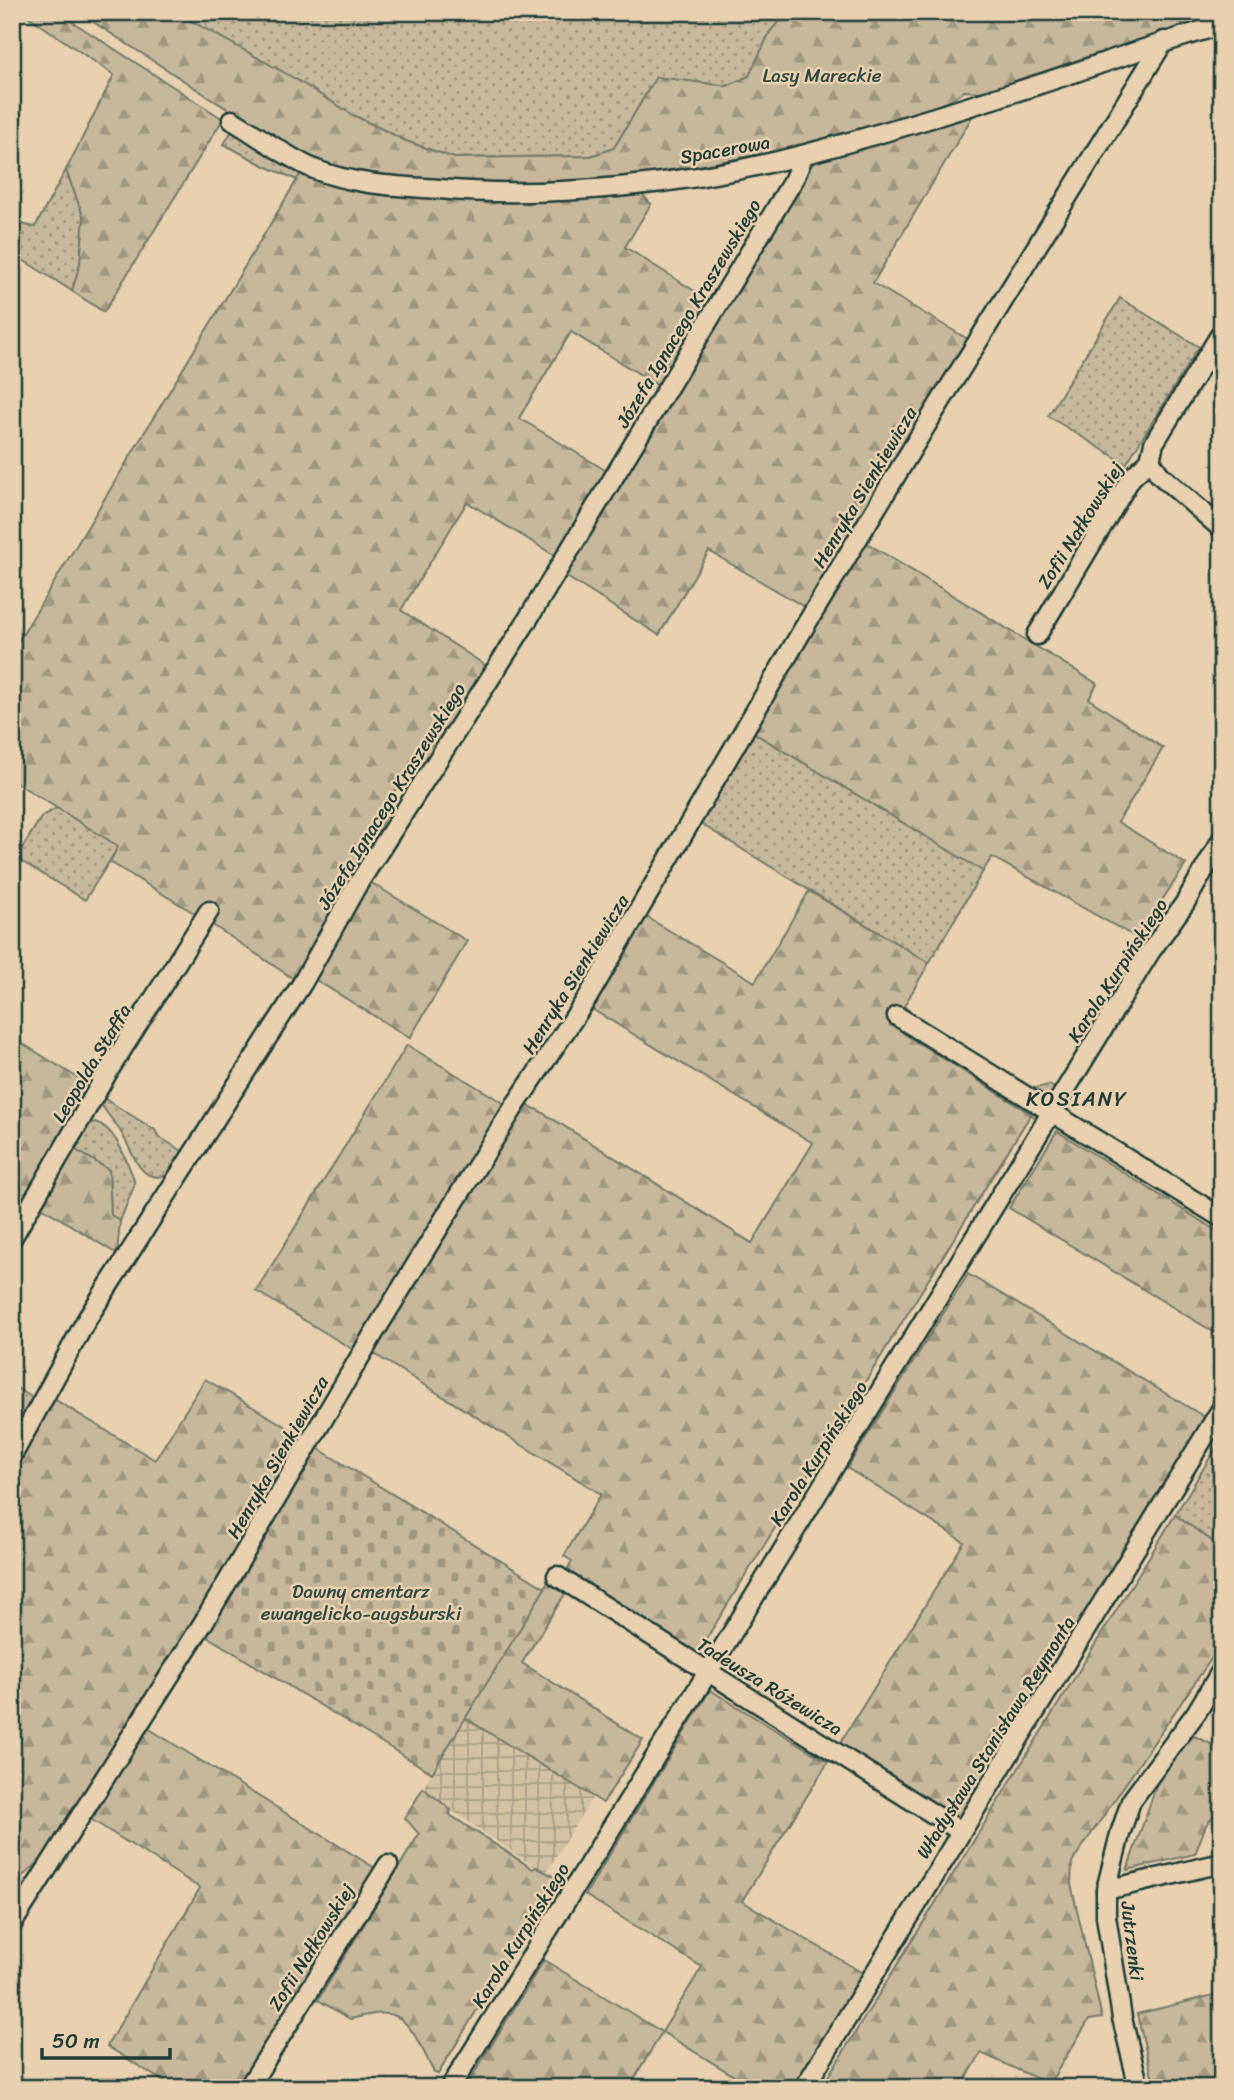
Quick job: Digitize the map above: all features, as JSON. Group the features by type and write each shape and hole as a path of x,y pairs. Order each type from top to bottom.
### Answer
{"street":[{"name":"Spacerowa","path":"232,120 313,169 363,183 465,192 555,192 651,183 800,156 1040,84 1164,41 1222,25"},
{"name":"Henryka Sienkiewicza","path":"12,1924 205,1620 373,1333 450,1209 588,997 805,626 1164,41"},
{"name":"Józefa Ignacego Kraszewskiego","path":"12,1456 87,1319 303,982 356,887 524,624 794,179 801,162 800,156"},
{"name":"Zofii Nałkowskiej","path":"1037,635 1131,478 1150,460 1154,443 1222,332"},
{"path":"1150,460 1160,475 1222,529"},
{"name":"Karola Kurpińskiego","path":"450,2088 709,1672 1150,951 1185,903 1222,839"},
{"name":"Leopolda Staffa","path":"12,1238 109,1070 209,911"},
{"path":"897,1016 1222,1218"},
{"name":"Władysława Stanisława Reymonta","path":"804,2088 1222,1408"},
{"name":"Tadeusza Różewicza","path":"557,1576 960,1831"},
{"name":"Jutrzenki","path":"1139,2088 1122,2018 1105,1916 1105,1890 1131,1801 1196,1713 1222,1670"},
{"path":"1105,1890 1222,1863"},
{"name":"Zofii Nałkowskiej","path":"248,2088 388,1865"}],"shaded area":[{"path":"465,1718 594,1795 545,1874 423,1788"}],"green space":[{"path":"22,12 57,12 223,119 104,312 72,291 80,264 84,218 66,170 114,75"},
{"name":"Lasy Mareckie","path":"78,12 175,12 292,77 353,115 406,141 454,158 591,156 614,148 656,77 727,86 749,76 770,32 787,12 1222,12 1222,19 983,92 964,91 938,109 693,172 532,186 384,180 303,158"},
{"path":"175,12 787,12 770,32 749,76 727,86 656,77 614,148 591,156 454,158 406,141 353,115 292,77"},
{"path":"975,112 873,283 971,341 808,609 709,551 659,635 562,574 806,168 820,160"},
{"path":"235,126 303,170 297,180 224,144"},
{"path":"66,170 84,218 80,264 72,291 12,253 12,222 35,227"},
{"path":"303,170 322,177 639,191 651,204 625,247 712,302 662,388 571,332 519,418 610,473 559,558 467,502 401,610 488,667 423,770 393,792 387,812 362,864 338,909 294,979 199,916 110,862 118,846 12,780 12,652"},
{"path":"1120,298 1199,347 1126,464 1048,416"},
{"path":"862,540 1096,683 1089,699 1163,748 1118,822 1186,864 1137,938 992,857 983,871 751,731"},
{"path":"751,731 983,871 929,963 696,821"},
{"path":"57,808 119,846 85,900 16,858 42,816"},
{"path":"370,882 467,941 410,1038 311,977"},
{"path":"809,891 929,963 904,1006 913,1015 903,1033 1031,1114 695,1657 564,1575 572,1561 564,1556 601,1494 371,1352 522,1103 538,1110 752,1243 813,1143 590,1008 645,916 755,982"},
{"path":"913,1015 1031,1089 1049,1085 1059,1091 1039,1120 903,1032"},
{"path":"12,1037 94,1088 12,1225"},
{"path":"407,1045 507,1105 357,1352 256,1291"},
{"path":"100,1096 155,1130 159,1137 184,1152 171,1174 152,1176 139,1166 122,1134 99,1101"},
{"path":"95,1122 102,1125 114,1138 134,1179 134,1186 120,1221 111,1216 109,1170 71,1147 87,1125"},
{"path":"1057,1131 1222,1234 1222,1337 1009,1208"},
{"path":"71,1147 109,1170 111,1215 120,1221 117,1254 38,1207"},
{"path":"968,1274 1208,1419 961,1820 839,1745 964,1542 847,1468"},
{"path":"205,1379 307,1439 71,1819 37,1864 29,1872 12,1880 12,1471 52,1398 155,1460"},
{"path":"12,1385 33,1398 12,1437"},
{"path":"1222,1438 1222,1548 1175,1515"},
{"name":"Dawny cmentarz ewangelicko-augsburski","path":"314,1446 545,1588 432,1773 203,1634"},
{"path":"1175,1515 1222,1548 1222,1643 1072,1862 1071,1884 1102,2018 1089,2020 1049,2084 981,2053 961,2088 821,2088"},
{"path":"550,1578 568,1589 522,1663 643,1740 603,1803 465,1718"},
{"path":"710,1690 828,1762 742,1901 866,1975 796,2088 754,2088 662,2032 702,1967 585,1895"},
{"path":"146,1727 375,1868 242,2088 174,2088 107,2046 200,1888 92,1820"},
{"path":"1194,1736 1222,1749 1222,1806 1206,1825 1195,1854 1127,1870 1162,1769"},
{"path":"423,1788 451,1810 450,1815 533,1869 536,1867 557,1878 438,2074 434,2073 408,2026 396,2016 379,2014 350,2019 318,2000 419,1834 405,1818"},
{"path":"544,1960 662,2032 629,2088 465,2088"},
{"path":"1222,1993 1222,2088 1155,2088 1137,2014"}],"district":[{"name":"KOSIANY","path":"1077,1099"}]}
